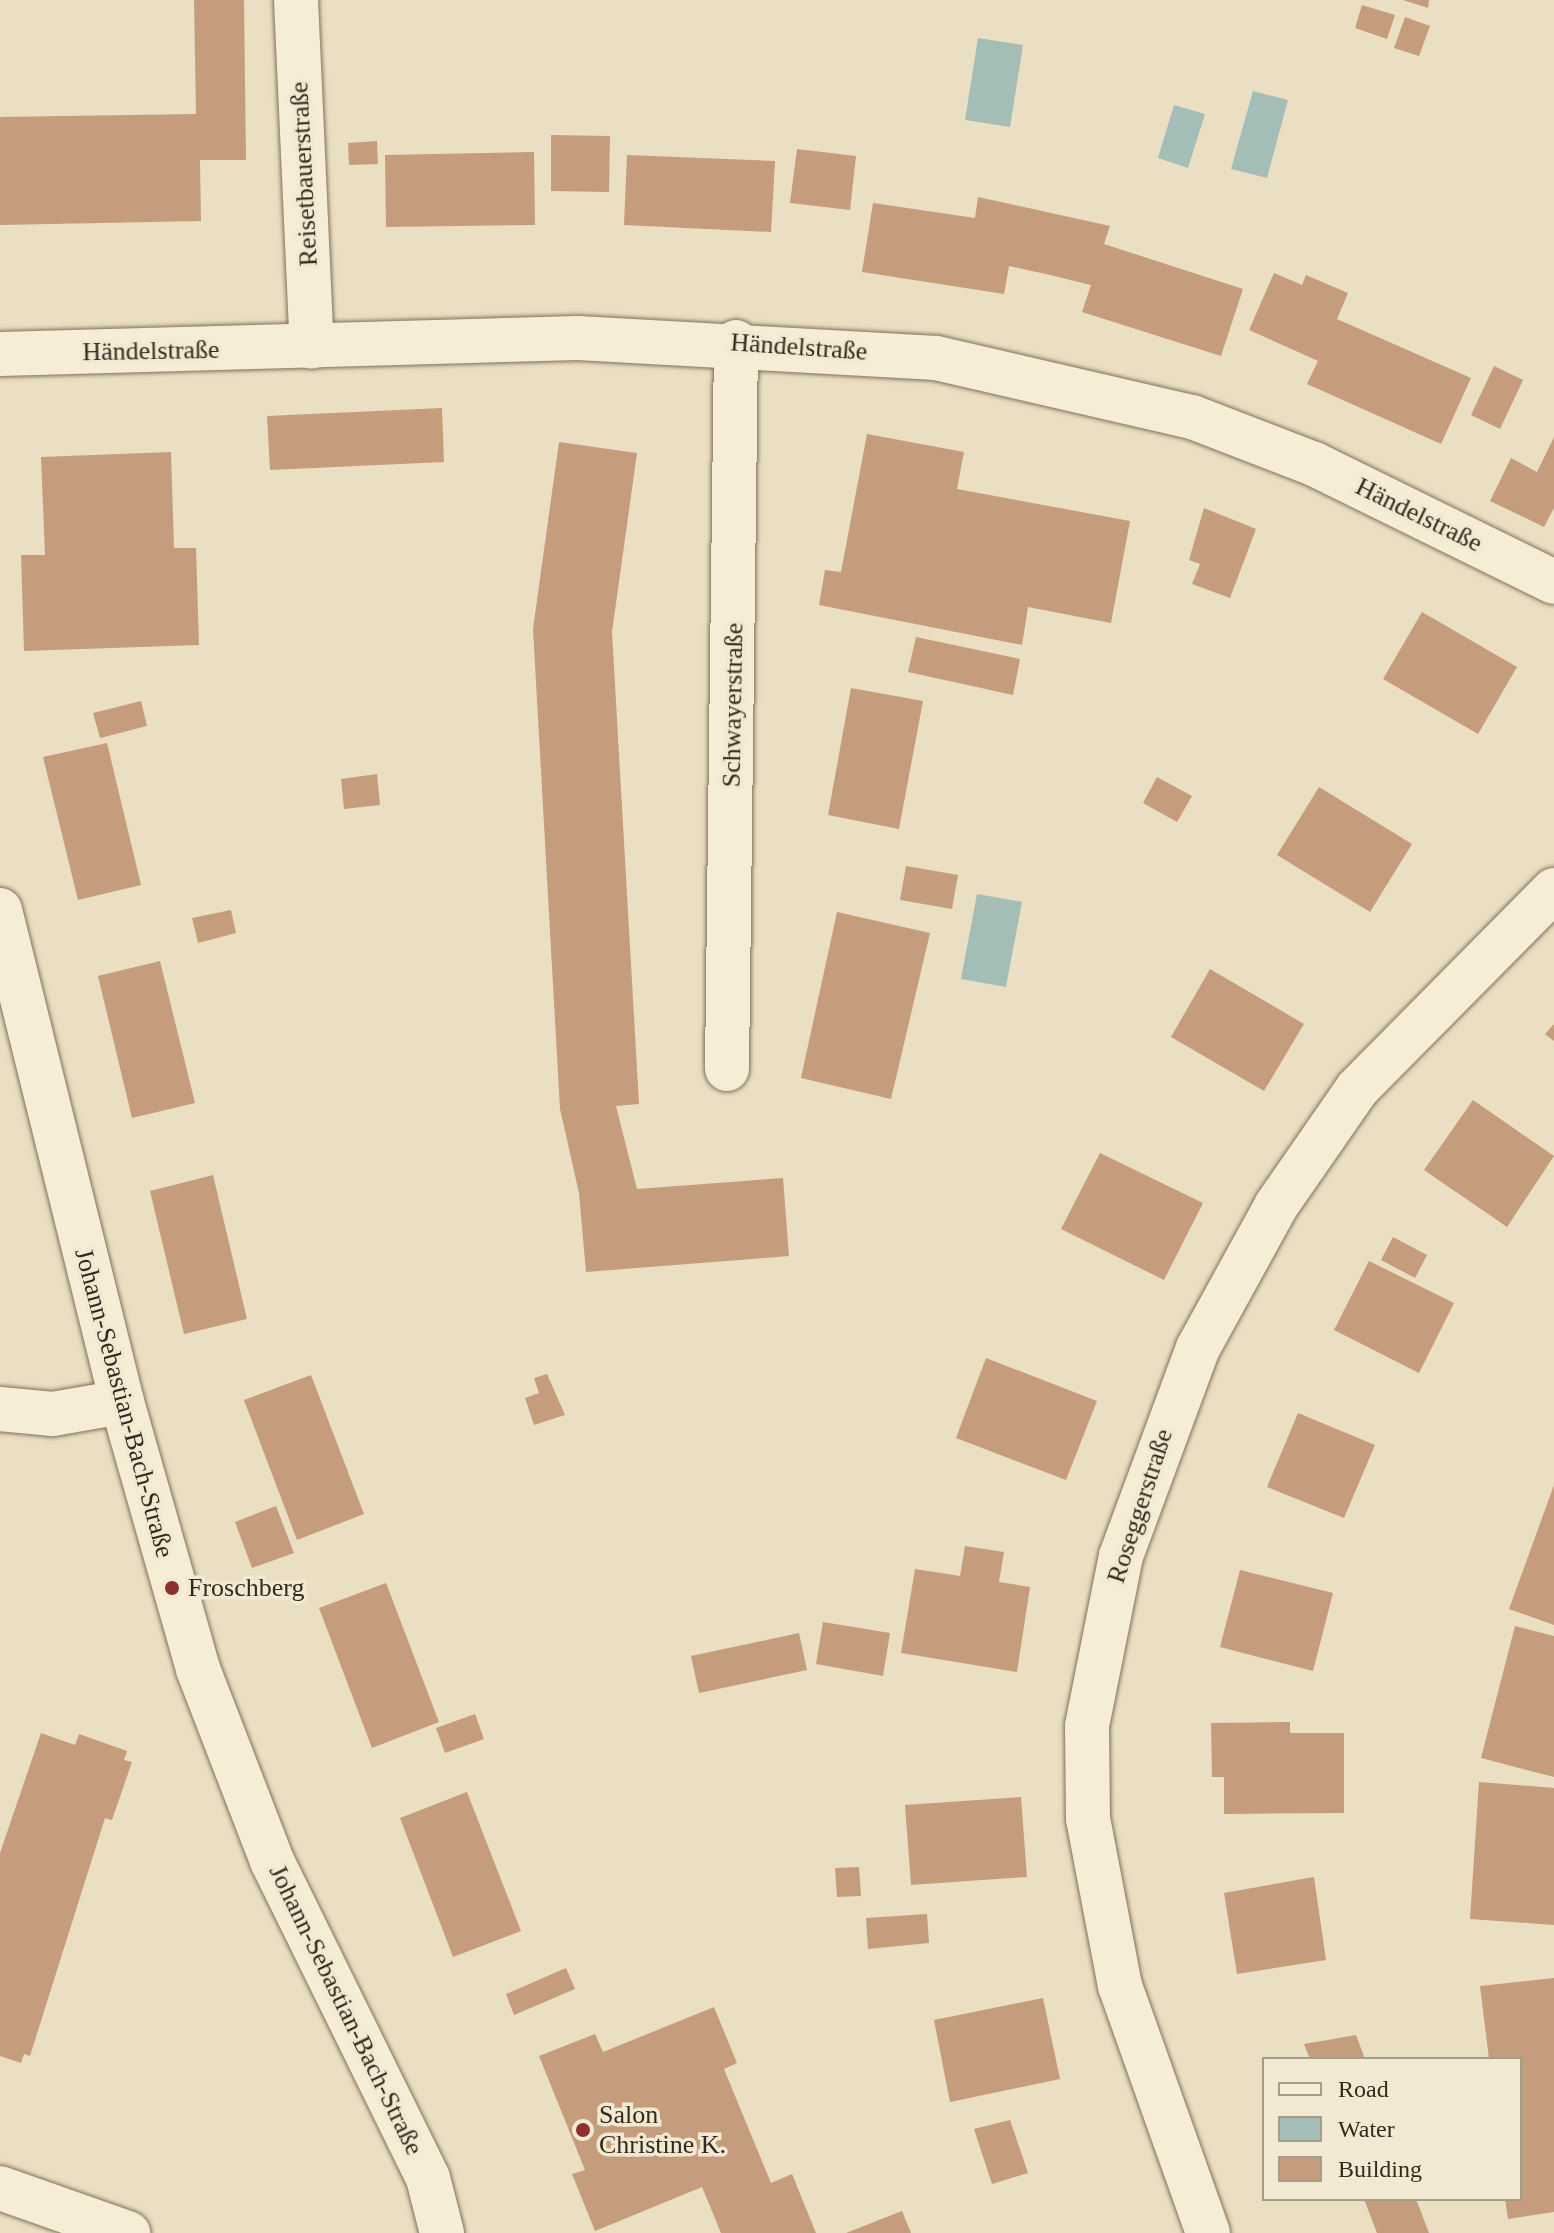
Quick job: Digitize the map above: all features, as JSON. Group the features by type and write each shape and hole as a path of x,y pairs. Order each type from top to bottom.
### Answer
{"street":[{"name":"Reisetbauerstraße","path":"296,0 312,347"},
{"name":"Händelstraße","path":"0,354 578,338 736,342 936,358 1181,414 1314,464 1554,582"},
{"name":"Schwayerstraße","path":"727,1069 736,342"},
{"name":"Roseggerstraße","path":"1208,2233 1134,2031 1105,1927 1089,1832 1087,1726 1121,1556 1198,1348 1276,1206 1367,1079 1554,890"},
{"name":"Johann-Sebastian-Bach-Straße","path":"0,910 122,1402 217,1724 317,1960 428,2178 442,2233"},
{"path":"0,1409 53,1414 122,1402"},
{"path":"0,2188 128,2233"}],"water":[{"path":"978,38 1023,45 1010,127 965,120"},
{"path":"1253,91 1288,100 1267,178 1231,169"},
{"path":"1174,105 1205,114 1188,168 1158,158"},
{"path":"977,894 1022,902 1006,987 961,979"}],"building":[{"path":"194,0 244,0 246,160 200,160 201,221 0,225 0,117 196,114"},
{"path":"1403,0 1429,0 1428,8"},
{"path":"1362,5 1395,15 1387,39 1355,28"},
{"path":"1405,17 1430,26 1419,56 1394,48"},
{"path":"551,135 610,136 609,192 551,191"},
{"path":"377,141 378,164 349,165 348,143"},
{"path":"797,149 856,156 850,210 790,203"},
{"path":"534,152 535,225 386,227 385,155"},
{"path":"627,155 775,161 771,232 624,225"},
{"path":"978,197 1110,226 1104,244 1243,289 1221,356 1082,312 1091,285 1050,275 1009,266 1004,294 862,272 873,203 975,218"},
{"path":"1274,273 1302,285 1306,275 1348,293 1337,319 1471,378 1441,444 1307,384 1318,361 1249,330"},
{"path":"1494,366 1523,380 1500,429 1471,415"},
{"path":"442,408 444,462 270,470 267,416"},
{"path":"867,434 964,452 957,489 1130,521 1111,623 1028,607 1022,645 819,605 825,570 841,572"},
{"path":"1554,437 1554,508 1544,527 1490,501 1511,458 1537,472"},
{"path":"559,442 637,453 612,632 639,1104 616,1106 637,1189 783,1178 789,1256 586,1272 579,1193 560,1109 533,629"},
{"path":"171,452 174,548 196,548 199,645 24,651 21,555 45,555 41,457"},
{"path":"1204,508 1256,529 1230,598 1192,584 1200,564 1189,560"},
{"path":"1422,612 1517,667 1478,734 1383,679"},
{"path":"916,637 1020,659 1013,695 908,672"},
{"path":"851,688 923,701 899,829 828,815"},
{"path":"141,701 147,726 100,738 93,713"},
{"path":"107,743 141,885 78,900 43,757"},
{"path":"377,774 380,805 344,809 341,779"},
{"path":"1157,777 1192,796 1177,822 1143,803"},
{"path":"1319,787 1412,844 1370,912 1277,855"},
{"path":"906,866 958,875 952,909 900,900"},
{"path":"231,910 236,933 198,943 192,918"},
{"path":"837,912 930,933 891,1099 801,1078"},
{"path":"160,961 195,1103 132,1118 98,976"},
{"path":"1210,969 1304,1024 1264,1091 1171,1037"},
{"path":"1554,1024 1554,1041 1545,1034"},
{"path":"1473,1100 1554,1156 1507,1227 1424,1170"},
{"path":"1100,1153 1203,1203 1164,1280 1061,1229"},
{"path":"213,1175 247,1319 184,1334 150,1191"},
{"path":"1393,1237 1427,1255 1415,1278 1381,1260"},
{"path":"1369,1261 1454,1303 1419,1373 1334,1330"},
{"path":"986,1358 1097,1401 1066,1480 956,1438"},
{"path":"547,1374 565,1415 534,1425 525,1398 539,1393 534,1378"},
{"path":"311,1375 364,1514 297,1540 244,1400"},
{"path":"1298,1413 1375,1445 1344,1518 1267,1487"},
{"path":"1554,1485 1554,1625 1509,1609"},
{"path":"276,1506 294,1553 252,1568 235,1522"},
{"path":"965,1546 1004,1552 999,1582 1030,1587 1017,1672 901,1653 915,1569 960,1576"},
{"path":"1240,1570 1333,1593 1313,1671 1220,1647"},
{"path":"386,1583 439,1722 372,1748 319,1608"},
{"path":"823,1622 890,1633 883,1676 816,1664"},
{"path":"1515,1626 1554,1636 1554,1777 1481,1758"},
{"path":"799,1633 807,1670 699,1693 691,1656"},
{"path":"475,1714 484,1739 445,1753 436,1728"},
{"path":"1290,1722 1290,1733 1344,1733 1344,1813 1224,1814 1224,1777 1212,1777 1211,1723"},
{"path":"41,1733 75,1745 79,1734 127,1751 124,1760 132,1762 112,1820 105,1818 30,2056 24,2054 21,2063 0,2056 0,1853"},
{"path":"1479,1782 1554,1788 1554,1925 1470,1919"},
{"path":"467,1792 521,1931 453,1957 400,1818"},
{"path":"1021,1797 1027,1877 911,1885 905,1805"},
{"path":"859,1867 861,1896 837,1897 835,1868"},
{"path":"1314,1877 1326,1960 1237,1974 1224,1893"},
{"path":"927,1914 929,1943 868,1949 866,1918"},
{"path":"566,1968 575,1989 514,2015 506,1994"},
{"path":"1554,1978 1554,2212 1508,2219 1505,2201 1522,2201 1522,2057 1489,2057 1480,1986"},
{"path":"1043,1998 1060,2079 950,2102 934,2020"},
{"path":"714,2007 737,2063 724,2069 771,2183 792,2174 816,2233 721,2233 702,2187 595,2231 572,2174 585,2170 539,2056 595,2034 603,2052"},
{"path":"1356,2035 1364,2057 1309,2057 1304,2044"},
{"path":"1010,2120 1028,2173 992,2184 974,2129"},
{"path":"1365,2201 1417,2201 1429,2233 1377,2233"},
{"path":"902,2211 911,2233 846,2233"}],"place":[{"name":"Froschberg","path":"172,1588"},
{"name":"Salon Christine K.","path":"583,2130"}]}
